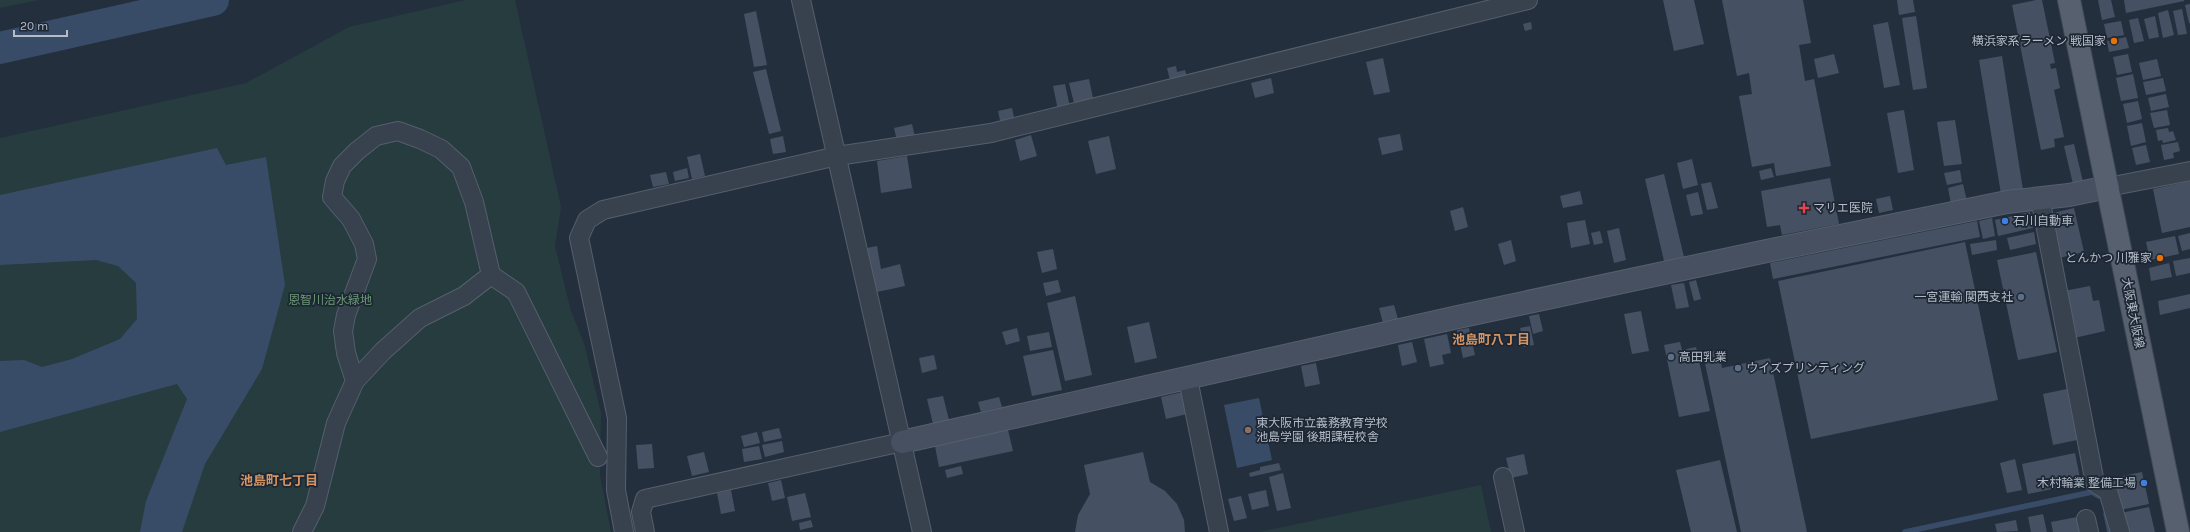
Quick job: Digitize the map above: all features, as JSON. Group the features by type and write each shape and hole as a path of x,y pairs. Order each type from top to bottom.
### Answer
{"main road":[{"name":"大阪東大阪線","path":"2069,0 2178,532"}],"street":[{"path":"801,0 922,532"},
{"path":"624,532 616,490 618,418 579,238 587,220 603,210 837,156 991,133 1528,0"},
{"path":"355,381 346,353 343,331 346,315 367,259 364,244 351,219 332,197 342,166 357,151 376,136 398,131 420,138 441,148 461,167 474,202 491,275 516,292 598,457"},
{"path":"645,532 641,512 645,499 1188,379 1458,317 1762,252 2007,202 2108,187 2190,171"},
{"path":"2040,198 2095,483 2108,491 2120,532"},
{"path":"302,532 315,506 336,423 355,381 383,351 420,318 464,296 491,275"},
{"path":"1188,379 1219,532"},
{"path":"1503,477 1515,532"}],"green space":[{"path":"0,0 39,0 0,8"},
{"name":"恩智川治水緑地","path":"465,0 515,0 561,207 555,246 571,311 584,343 601,413 600,476 611,532 0,532 0,138 246,83 349,27"},
{"path":"1481,485 1491,532 1259,532"}],"water":[{"path":"217,148 226,165 266,157 285,285 262,369 205,464 182,532 140,532 146,501 187,399 177,384 0,432 0,361 24,360 42,367 72,359 120,339 137,319 136,283 118,266 96,260 0,265 0,195"},
{"path":"1259,398 1272,460 1237,468 1224,405"}],"building":[{"path":"1663,0 1694,0 1704,44 1674,51"},
{"path":"1722,0 1803,0 1811,43 1799,45 1805,81 1814,79 1831,166 1776,176 1774,163 1752,167 1739,96 1752,94 1749,73 1737,76"},
{"path":"1897,0 1913,0 1915,12 1899,15"},
{"path":"2042,0 2055,63 2050,64 2051,69 2056,68 2060,88 2054,90 2064,137 2054,139 2055,147 2041,150 2012,5"},
{"path":"2098,0 2111,0 2115,17 2102,20"},
{"path":"2124,0 2184,0 2184,1 2126,13"},
{"path":"2190,4 2190,23 2189,23 2185,5"},
{"path":"2182,9 2187,34 2178,35 2173,11"},
{"path":"2168,10 2174,35 2163,38 2158,13"},
{"path":"756,11 767,65 754,67 744,14"},
{"path":"1916,16 1927,88 1913,90 1902,18"},
{"path":"2155,16 2159,37 2149,39 2144,19"},
{"path":"2138,18 2144,41 2134,43 2129,20"},
{"path":"2121,21 2124,35 2107,38 2104,24"},
{"path":"1531,22 1532,29 1525,31 1523,24"},
{"path":"1888,22 1900,85 1884,88 1873,25"},
{"path":"2126,37 2129,48 2109,52 2107,41"},
{"path":"1834,54 1839,73 1818,78 1814,59"},
{"path":"2128,54 2132,72 2117,75 2113,57"},
{"path":"2002,56 2023,190 2001,194 1979,60"},
{"path":"1383,58 1390,92 1374,95 1366,62"},
{"path":"2157,59 2161,76 2143,80 2139,63"},
{"path":"1176,66 1177,72 1185,70 1188,80 1171,84 1167,68"},
{"path":"766,69 781,131 769,134 753,72"},
{"path":"2133,74 2138,98 2121,101 2116,78"},
{"path":"1271,78 1274,93 1255,98 1251,83"},
{"path":"2163,78 2166,91 2146,95 2143,82"},
{"path":"1089,79 1094,103 1075,107 1069,83"},
{"path":"1065,84 1070,107 1058,110 1053,86"},
{"path":"2166,94 2169,107 2151,111 2148,98"},
{"path":"2138,101 2142,119 2127,123 2123,104"},
{"path":"1012,108 1015,122 1001,125 998,111"},
{"path":"1904,110 1914,170 1898,173 1887,113"},
{"path":"2167,110 2170,125 2154,128 2150,113"},
{"path":"1955,120 1962,164 1944,166 1937,122"},
{"path":"2142,123 2146,142 2131,146 2127,126"},
{"path":"912,124 915,137 897,141 894,128"},
{"path":"2168,128 2169,132 2173,131 2176,140 2163,143 2162,140 2158,141 2156,130"},
{"path":"1400,134 1403,150 1382,155 1378,138"},
{"path":"1031,135 1037,156 1020,161 1015,140"},
{"path":"783,136 786,152 773,154 770,139"},
{"path":"1109,136 1116,169 1096,174 1088,141"},
{"path":"2178,142 2180,151 2173,153 2174,158 2164,160 2161,145"},
{"path":"2074,144 2083,182 2073,184 2064,146"},
{"path":"2146,145 2150,162 2136,165 2132,148"},
{"path":"700,154 705,176 692,179 687,157"},
{"path":"907,156 912,188 881,193 877,161"},
{"path":"1692,159 1698,185 1683,189 1677,163"},
{"path":"687,168 689,178 675,181 673,172"},
{"path":"1771,168 1774,177 1761,180 1759,171"},
{"path":"1960,170 1962,182 1947,185 1944,173"},
{"path":"666,172 669,184 653,187 650,175"},
{"path":"1664,174 1684,257 1664,261 1645,179"},
{"path":"1830,178 1839,224 1782,235 1780,225 1767,227 1761,191"},
{"path":"2190,181 2190,227 2162,233 2153,189"},
{"path":"1711,182 1718,208 1707,210 1701,184"},
{"path":"1963,184 1967,201 1951,204 1948,188"},
{"path":"1580,191 1583,204 1563,208 1560,196"},
{"path":"1698,192 1703,214 1691,216 1686,195"},
{"path":"1890,196 1893,210 1879,213 1876,199"},
{"path":"1463,207 1468,227 1455,231 1450,211"},
{"path":"2074,208 2084,252 2059,258 2049,214"},
{"path":"2030,212 2033,228 1998,236 1995,220"},
{"path":"1992,218 1995,236 1983,239 1979,221"},
{"path":"1585,220 1590,244 1571,248 1567,223"},
{"path":"1977,221 1980,237 1773,279 1770,263"},
{"path":"1619,228 1626,260 1614,263 1607,231"},
{"path":"1600,231 1603,243 1594,245 1591,233"},
{"path":"2034,232 2036,244 2010,250 2007,238"},
{"path":"2190,233 2190,249 2182,251 2178,236"},
{"path":"2175,236 2179,254 2150,260 2146,242"},
{"path":"1511,240 1516,261 1504,265 1498,244"},
{"path":"1996,240 1997,250 1972,255 1970,244"},
{"path":"1965,242 1998,400 1811,439 1778,281"},
{"path":"877,246 881,269 900,264 905,286 877,292 867,248"},
{"path":"1053,249 1057,269 1042,273 1037,252"},
{"path":"2036,252 2057,352 2018,360 1997,260"},
{"path":"2190,258 2190,273 2176,276 2173,261"},
{"path":"2169,263 2172,277 2151,281 2149,268"},
{"path":"1058,280 1061,292 1046,296 1043,283"},
{"path":"1696,280 1701,299 1694,301 1689,282"},
{"path":"1684,283 1689,307 1676,309 1671,285"},
{"path":"2090,286 2093,301 2099,300 2105,331 2074,338 2064,291"},
{"path":"2190,294 2190,308 2160,315 2158,301"},
{"path":"1075,296 1092,375 1065,381 1047,303"},
{"path":"1394,305 1398,319 1383,323 1379,308"},
{"path":"1641,311 1649,351 1632,354 1624,314"},
{"path":"1539,314 1543,331 1533,334 1529,316"},
{"path":"1149,322 1157,358 1135,363 1127,327"},
{"path":"1530,326 1534,345 1524,347 1520,328"},
{"path":"1017,328 1020,341 1006,345 1002,332"},
{"path":"1469,328 1475,355 1463,358 1457,330"},
{"path":"1049,332 1052,347 1030,351 1027,336"},
{"path":"1447,334 1451,353 1442,355 1444,364 1430,367 1424,339"},
{"path":"1412,342 1417,362 1402,366 1398,345"},
{"path":"1680,342 1682,350 1696,347 1710,411 1679,417 1664,345"},
{"path":"1053,350 1062,390 1032,396 1023,356"},
{"path":"1719,350 1722,368 1770,358 1807,532 1741,532 1703,354"},
{"path":"934,355 937,369 922,373 919,358"},
{"path":"1316,363 1320,384 1305,387 1301,366"},
{"path":"2067,389 2077,440 2053,445 2043,394"},
{"path":"1182,392 1187,414 1166,419 1161,397"},
{"path":"943,396 949,420 933,424 927,399"},
{"path":"999,397 1002,407 981,412 978,402"},
{"path":"779,428 782,438 764,442 762,432"},
{"path":"1008,430 1013,451 939,467 935,446"},
{"path":"757,432 760,443 744,447 741,436"},
{"path":"782,441 784,452 765,457 762,445"},
{"path":"652,444 654,468 638,469 636,445"},
{"path":"759,446 762,459 744,462 742,449"},
{"path":"704,452 709,472 692,476 687,456"},
{"path":"1143,452 1150,482 1165,491 1177,504 1184,520 1185,532 1075,532 1078,515 1090,494 1084,465"},
{"path":"2075,453 2081,483 2028,494 2022,464"},
{"path":"1524,454 1528,474 1511,478 1506,458"},
{"path":"2015,459 2022,490 2007,493 2000,463"},
{"path":"1720,460 1737,532 1691,532 1676,470"},
{"path":"1279,463 1281,470 1250,477 1249,473 1260,470 1260,467"},
{"path":"961,466 963,474 947,478 945,470"},
{"path":"2142,472 2149,504 2120,510 2113,478"},
{"path":"1283,473 1291,508 1277,511 1269,477"},
{"path":"781,480 785,498 772,501 768,483"},
{"path":"731,490 735,511 721,514 717,493"},
{"path":"1266,490 1269,506 1252,510 1248,494"},
{"path":"805,493 811,517 792,521 787,497"},
{"path":"1241,496 1247,518 1234,521 1228,499"},
{"path":"2149,507 2155,532 2125,532 2121,513"},
{"path":"2043,514 2047,532 2031,532 2028,517"},
{"path":"2077,517 2080,532 2053,532 2051,522"},
{"path":"811,520 813,527 800,530 799,523"},
{"path":"2016,520 2018,531 1997,532 1995,524"}],"waterway":[{"path":"0,48 213,0"},
{"path":"1905,532 2092,492 2099,496"},
{"path":"2106,514 2110,532"}],"place":[{"name":"横浜家系ラーメン 戦国家","path":"2114,41"},
{"name":"マリエ医院","path":"1804,208"},
{"name":"石川自動車","path":"2005,221"},
{"name":"とんかつ 川雅家","path":"2160,258"},
{"name":"一宮運輸 関西支社","path":"2021,297"},
{"name":"高田乳業","path":"1671,357"},
{"name":"ウイズプリンティング","path":"1738,368"},
{"name":"東大阪市立義務教育学校 池島学園 後期課程校舎","path":"1248,430"},
{"name":"木村輪業 整備工場","path":"2144,483"}],"district":[{"name":"池島町八丁目","path":"1491,339"},
{"name":"池島町七丁目","path":"279,480"}]}
